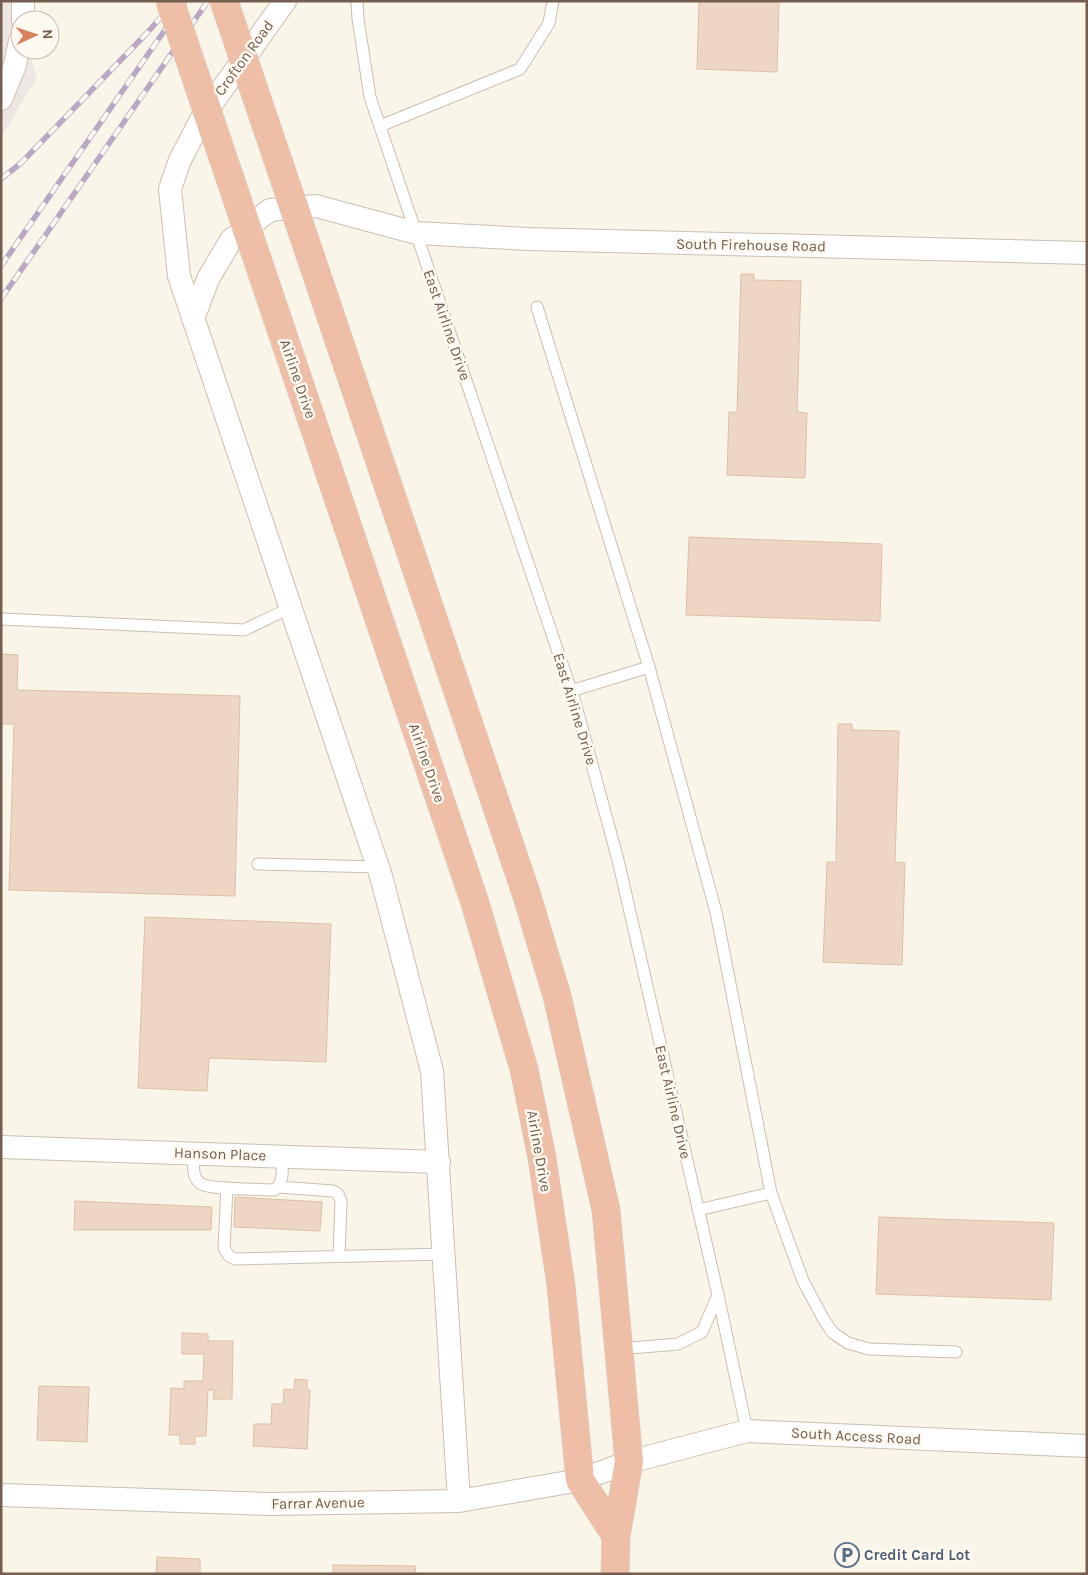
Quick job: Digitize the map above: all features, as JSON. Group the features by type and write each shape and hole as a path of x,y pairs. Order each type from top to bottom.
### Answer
{"highway":[{"name":"Airline Drive","path":"170,1 475,904 524,1069 542,1158 561,1285 580,1480 616,1536"},
{"path":"224,1 526,893 557,996 606,1210 629,1462 616,1536 615,1574"}],"street":[{"name":"Crofton Road","path":"285,1 203,116 180,160 170,189 178,276 378,867 432,1071 459,1501"},
{"path":"1,99 16,60"},
{"name":"South Firehouse Road","path":"193,319 208,279 231,240 270,210 316,206 416,233 528,239 1087,253"},
{"name":"Hanson Place","path":"1,1147 439,1162"},
{"name":"South Access Road","path":"629,1462 746,1431 1087,1446"},
{"name":"Farrar Avenue","path":"1,1495 270,1504 459,1501 580,1480 629,1462"}],"lane":[{"name":"East Airline Drive","path":"357,1 370,97 571,691 618,860 718,1295 746,1431"},
{"path":"380,126 520,69 549,23 553,1"},
{"path":"537,307 649,667 716,912 771,1193 803,1281 833,1333 848,1343 869,1349 956,1352"},
{"path":"1,619 244,630 290,608"},
{"path":"571,691 649,667"},
{"path":"258,864 378,867"},
{"path":"194,1154 194,1174 200,1183 208,1187 274,1190 281,1181 282,1157"},
{"path":"279,1186 334,1191 338,1194 341,1201 339,1256"},
{"path":"227,1188 224,1248 229,1256 235,1259 444,1254"},
{"path":"698,1210 771,1193"},
{"path":"619,1349 678,1344 702,1332 718,1295"}],"shaded area":[{"path":"1,1 12,1 15,10 10,10 10,60 31,60 37,77 1,138"}],"building":[{"path":"699,1 779,1 777,72 697,69"},
{"path":"741,274 754,274 754,280 801,281 797,412 807,413 805,478 727,475 729,412 737,412"},
{"path":"689,537 882,544 880,621 686,615"},
{"path":"1,654 18,655 17,690 240,696 235,896 9,890 14,724 1,724"},
{"path":"838,724 852,724 852,730 899,731 895,862 905,863 902,965 823,962 827,862 836,862"},
{"path":"145,917 331,924 326,1062 209,1058 207,1091 138,1088"},
{"path":"235,1197 322,1202 320,1231 234,1227"},
{"path":"75,1201 212,1207 211,1230 74,1230"},
{"path":"879,1217 1054,1223 1051,1300 876,1294"},
{"path":"182,1333 208,1334 208,1341 233,1341 232,1399 213,1399 214,1390 208,1390 206,1436 195,1436 195,1444 180,1444 180,1435 169,1435 171,1388 184,1389 184,1381 203,1381 204,1354 182,1354"},
{"path":"295,1379 307,1380 307,1389 310,1390 307,1449 253,1446 254,1424 271,1424 272,1404 283,1404 284,1389 294,1390"},
{"path":"39,1386 89,1387 87,1442 37,1440"},
{"path":"157,1557 200,1559 200,1574 156,1574"},
{"path":"333,1565 416,1566 415,1574 333,1574"}],"railway":[{"path":"1,179 21,163 147,33 175,1"},
{"path":"1,266 185,1"},
{"path":"1,299 208,1"}],"place":[{"name":"Credit Card Lot","path":"847,1555"}]}
